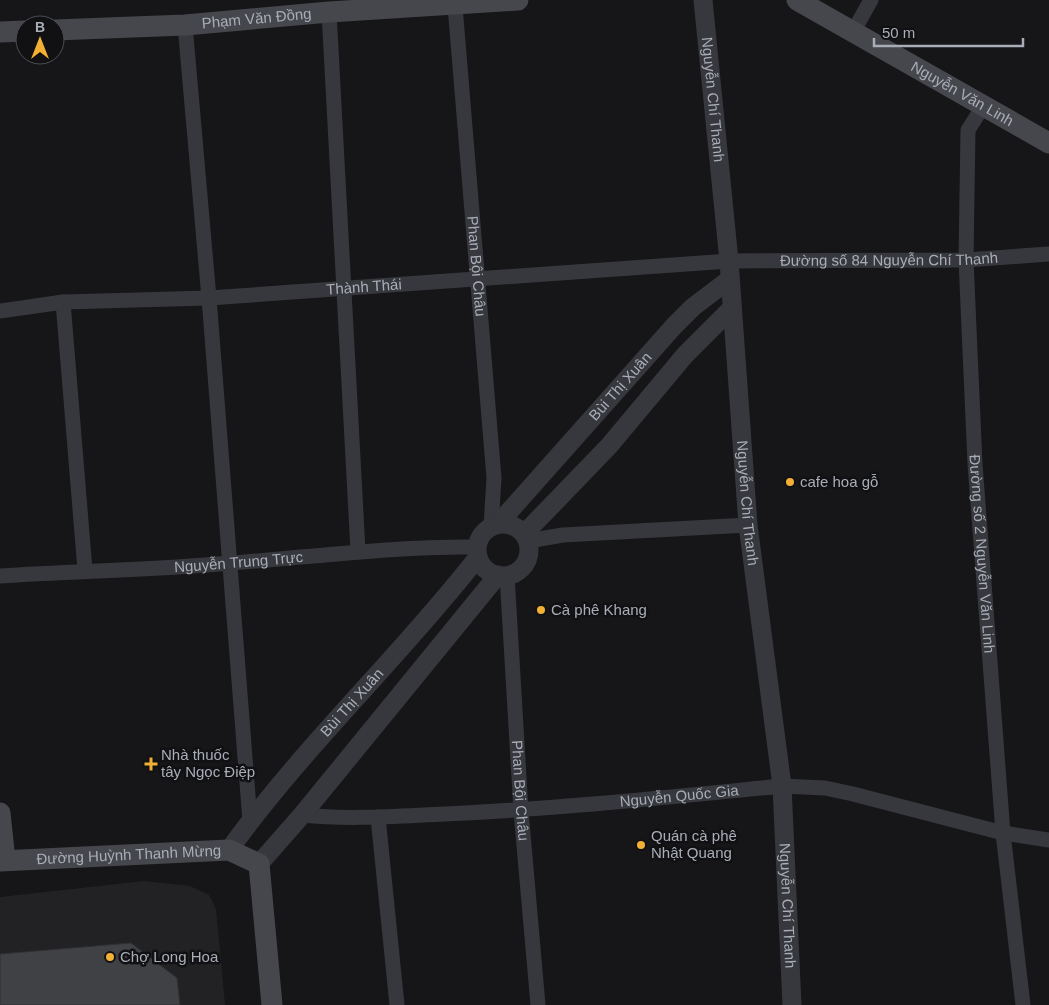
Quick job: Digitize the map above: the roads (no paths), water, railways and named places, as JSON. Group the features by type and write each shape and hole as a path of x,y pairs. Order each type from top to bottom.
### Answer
{"main road":[{"name":"Phạm Văn Đồng","path":"65,30 185,25 329,12 455,6 518,0"},
{"name":"Nguyễn Văn Linh","path":"797,0 984,105 1049,144"},
{"path":"0,32 15,31"},
{"path":"0,813 2,860"},
{"name":"Đường Huỳnh Thanh Mừng","path":"2,860 229,850 259,864"},
{"path":"259,864 272,1005"}],"street":[{"name":"Nguyễn Chí Thanh","path":"703,0 729,270 748,525 782,786 792,1005"},
{"path":"854,32 871,0"},
{"name":"Phan Bội Châu","path":"455,6 494,478 494,526"},
{"path":"329,12 358,551"},
{"path":"185,25 209,298 250,821"},
{"name":"Đường số 2 Nguyễn Văn Linh","path":"984,105 968,130 966,260 975,464 1003,833 1024,1005"},
{"name":"Đường số 84 Nguyễn Chí Thanh","path":"729,270 966,260 1049,254"},
{"name":"Thành Thái","path":"0,311 63,302 209,298 345,286 729,270"},
{"name":"Bùi Thị Xuân","path":"494,526 674,326 729,270"},
{"path":"63,302 85,570"},
{"name":"Bùi Thị Xuân","path":"526,537 609,446 684,355 732,308"},
{"path":"526,537 529,552 526,563 518,571 502,575 482,566 478,552 481,535 494,526 508,524 526,537 748,525"},
{"name":"Nguyễn Trung Trực","path":"0,576 85,570 229,564 358,551 434,547 478,552"},
{"name":"Bùi Thị Xuân","path":"229,850 250,821 368,682 443,602 478,552"},
{"name":"Phan Bội Châu","path":"502,575 538,1005"},
{"name":"Bùi Thị Xuân","path":"259,864 502,575"},
{"name":"Nguyễn Quốc Gia","path":"302,815 328,818 521,811 782,786 825,788 1003,833 1049,840"},
{"path":"378,817 396,1005"}],"place":[{"name":"cafe hoa gỗ","path":"790,482"},
{"name":"Cà phê Khang","path":"541,610"},
{"name":"Nhà thuốc tây Ngọc Điệp","path":"151,764"},
{"name":"Quán cà phê Nhật Quang","path":"641,845"},
{"name":"Chợ Long Hoa","path":"110,957"}]}
